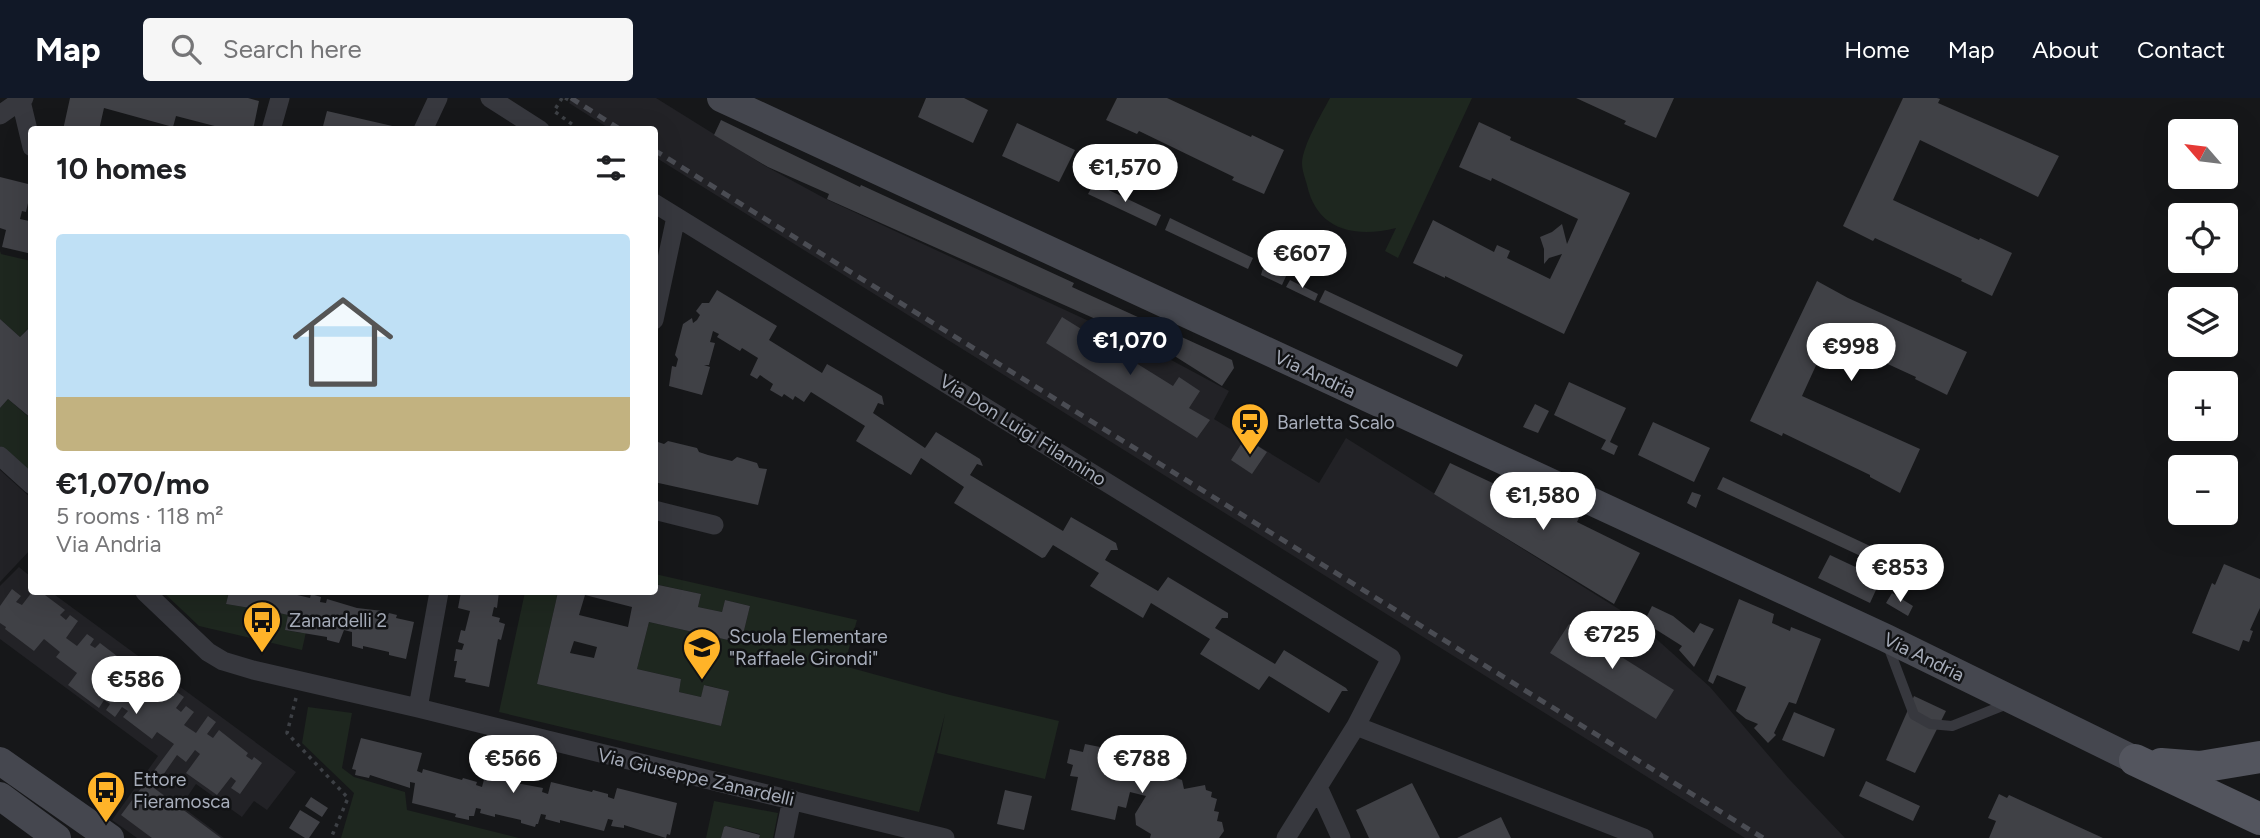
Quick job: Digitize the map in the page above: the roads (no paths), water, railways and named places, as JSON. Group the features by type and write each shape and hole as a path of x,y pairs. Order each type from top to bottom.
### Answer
{"main road":[{"name":"Via Andria","path":"721,98 1886,639 2135,760"},
{"path":"2135,760 2200,767 2246,759 2260,744"},
{"path":"2135,760 2260,818"},
{"path":"0,761 110,838"},
{"path":"0,796 57,838"}],"street":[{"path":"272,126 280,98"},
{"path":"425,126 438,98"},
{"path":"490,98 534,126"},
{"path":"0,115 23,99 28,126"},
{"name":"Via Don Luigi Filannino","path":"658,206 1391,658 1356,726"},
{"path":"658,301 676,217"},
{"path":"0,456 28,481"},
{"path":"658,511 714,525"},
{"name":"Via Giuseppe Zanardelli","path":"148,595 208,652 223,661 945,838"},
{"path":"418,708 438,595"},
{"path":"1286,838 1356,726 1644,838"},
{"path":"1318,787 1341,838"},
{"path":"784,838 792,799"}],"lane":[{"path":"1886,639 1914,716 1930,724 1952,726 2014,701"}],"railway":[{"path":"571,98 615,126"},
{"path":"658,152 1763,838"}],"place":[{"name":"Barletta Scalo","path":"1250,456"},
{"name":"Zanardelli 2","path":"262,654"},
{"name":"Scuola Elementare \"Raffaele Girondi\"","path":"702,681"},
{"name":"Ettore Fieramosca","path":"106,824"}]}
